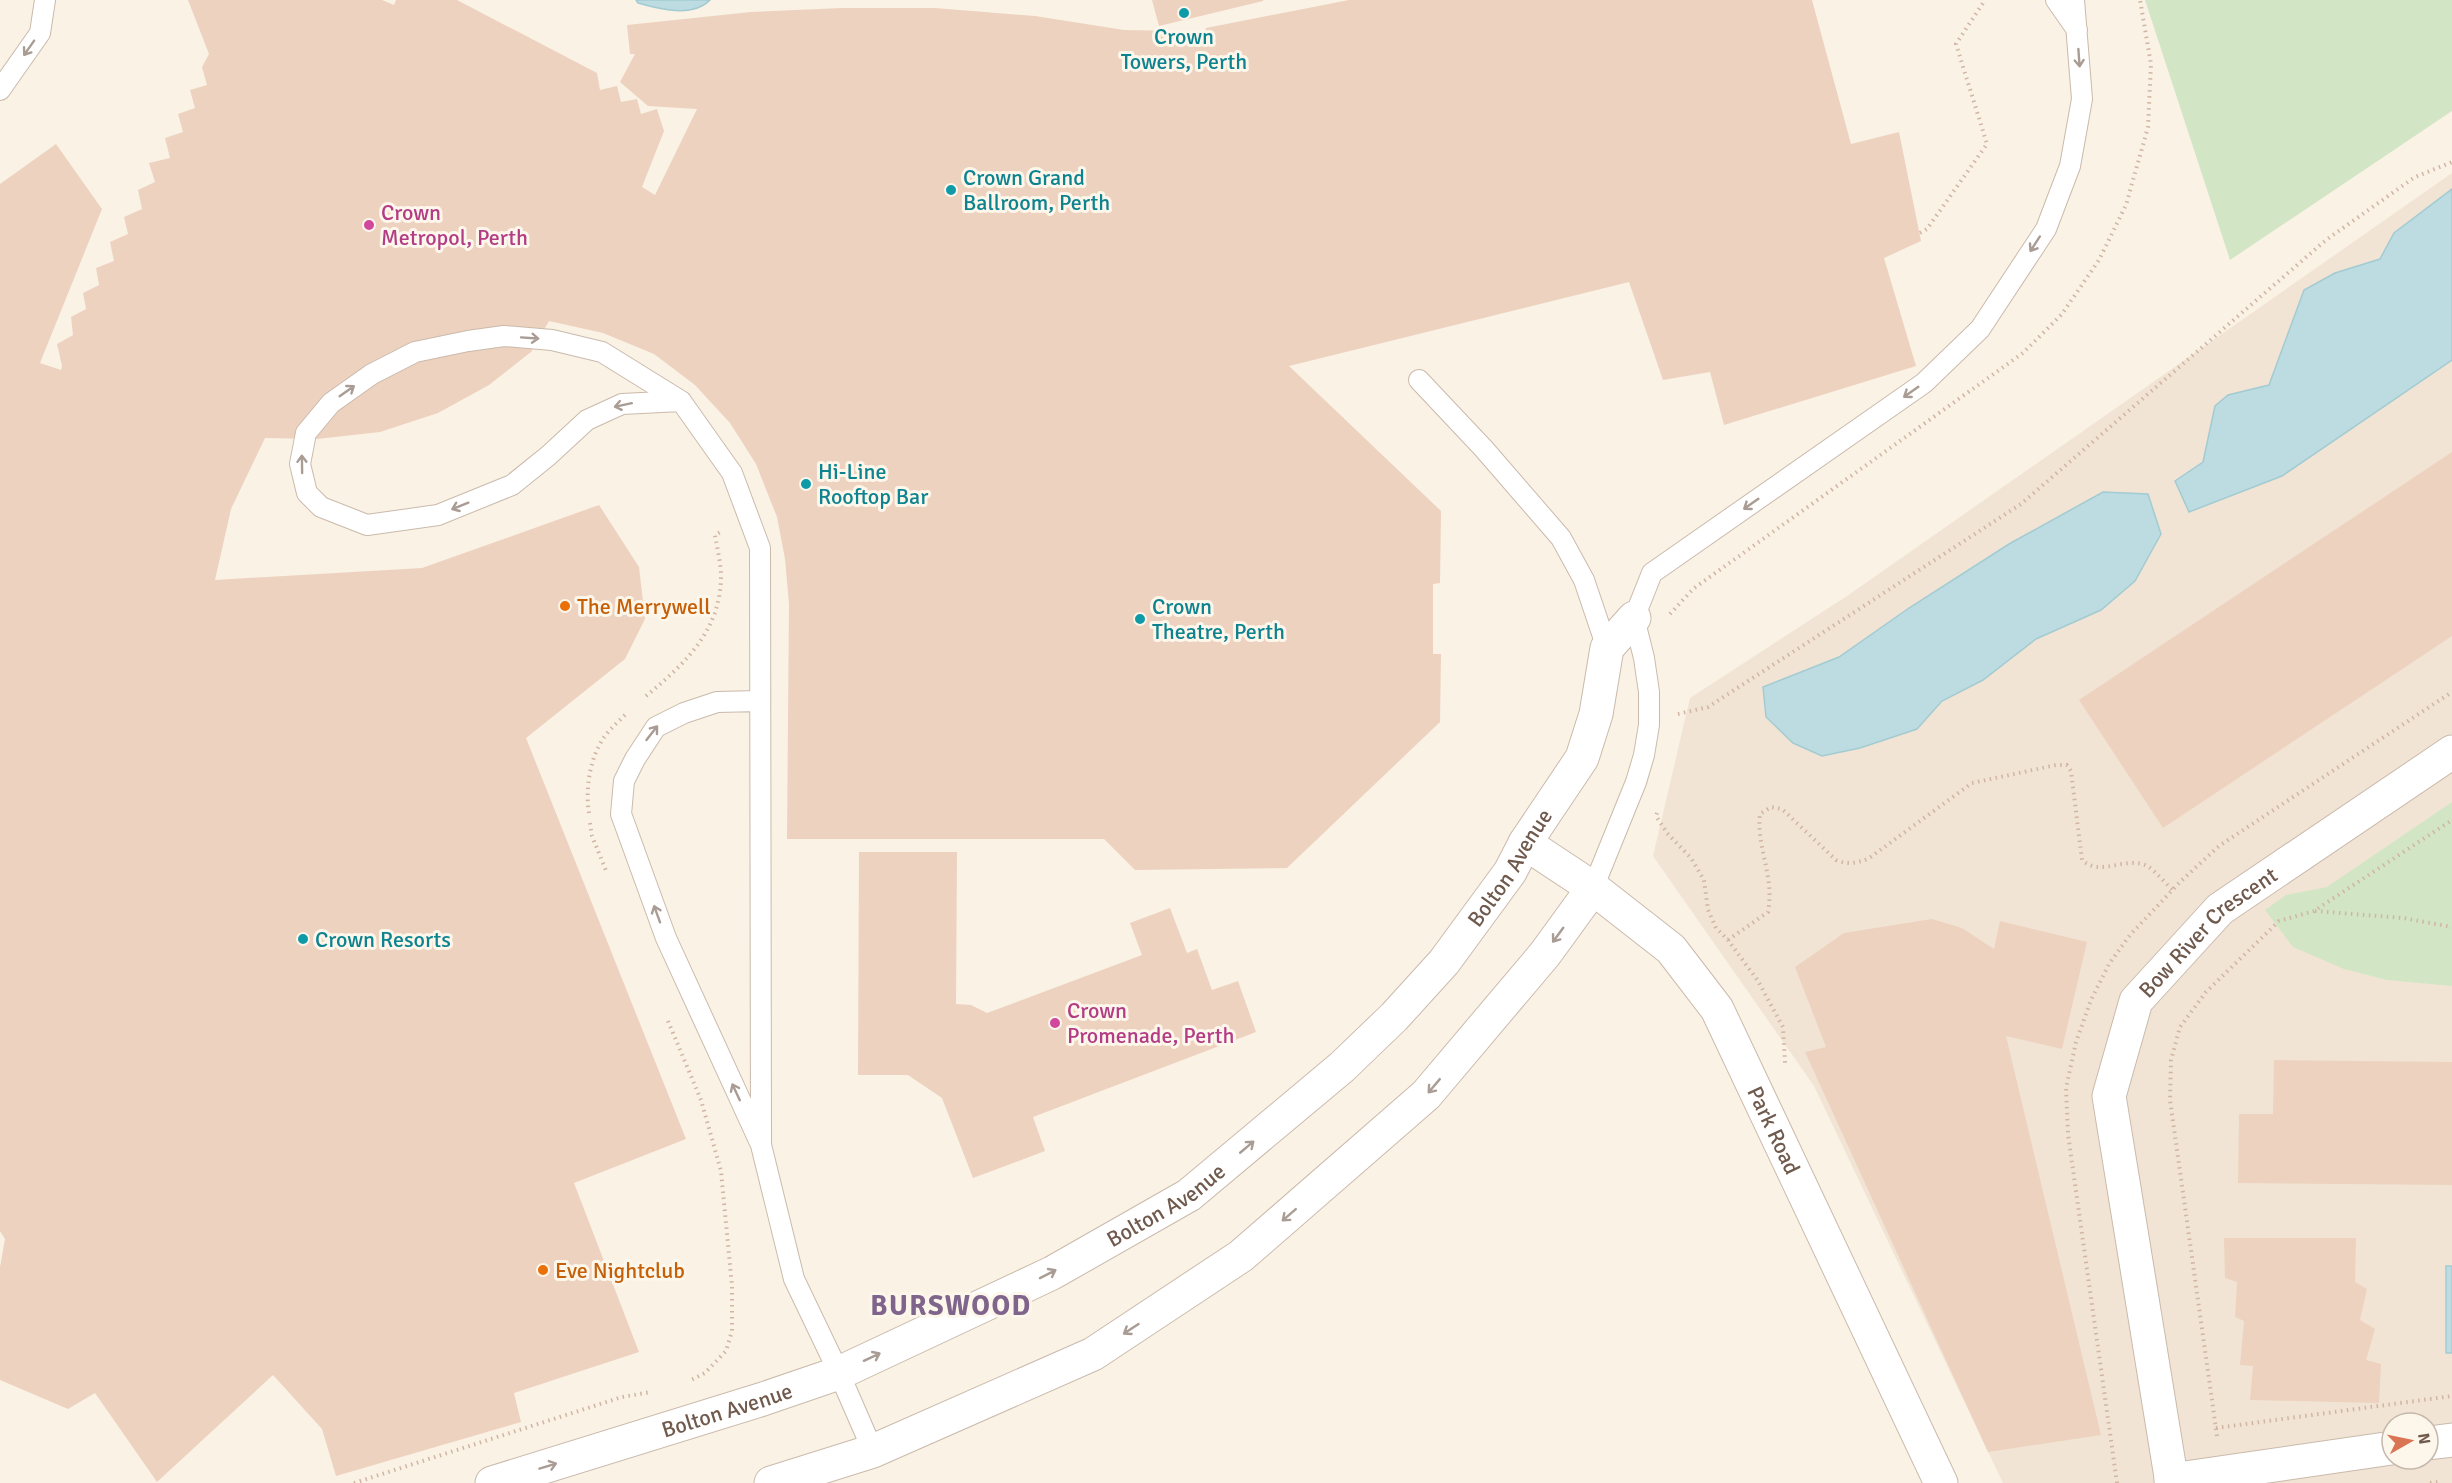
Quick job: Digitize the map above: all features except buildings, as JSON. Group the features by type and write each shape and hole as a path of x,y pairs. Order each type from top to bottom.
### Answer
{"street":[{"path":"1607,648 1634,618"},
{"name":"Bolton Avenue","path":"492,1483 763,1399 839,1373 1052,1273 1189,1195 1342,1067 1394,1017 1444,962 1510,872 1525,843 1582,758 1596,714 1607,648"},
{"name":"Bow River Crescent","path":"2172,1482 2109,1096 2136,1001 2220,909 2452,752"},
{"name":"Park Road","path":"1525,843 1593,888 1671,949 1717,1009 1941,1483"},
{"path":"771,1483 873,1451 1093,1354 1241,1256 1426,1095 1545,954 1593,888"},
{"path":"2172,1482 2380,1450"}],"lane":[{"path":"0,90 39,33 45,0"},
{"path":"2056,0 2077,30"},
{"path":"1593,888 1636,782 1649,725 1649,692 1644,658 1634,618 1652,573 1924,382 1980,329 2046,229 2070,166 2082,99 2074,0"},
{"path":"681,401 621,404 587,420 512,485 438,515 367,525 321,507 307,493 300,464 306,433 331,403 372,374 415,352 468,340 504,336 552,340 602,352 681,401 732,473 760,548 761,1145"},
{"name":"Bolton Avenue","path":"1419,380 1484,449 1561,537 1584,580 1607,648"},
{"path":"760,701 717,702 684,713 656,727 624,781 621,814 666,938 761,1145 794,1279 873,1451"}],"path":[{"path":"1920,233 1927,229 1987,144 1956,44 1985,0"},
{"path":"1671,715 1708,707 2021,504 2326,240 2415,177 2452,162"},
{"path":"640,701 679,669 699,645 717,610 720,573 715,536 748,517"},
{"path":"2117,1483 2068,1134 2066,1088 2076,1042 2091,1000 2109,964 2130,935 2219,846 2452,692"},
{"path":"610,880 592,836 587,801 591,768 604,737 632,707"},
{"path":"1728,940 1768,912 1771,898 1770,878 1758,825 1760,814 1772,807 1782,809 1836,860 1845,864 1856,863 1868,859 1972,783 2055,765 2067,765 2071,771 2082,860 2089,867 2100,868 2128,864 2147,866 2173,890"},
{"path":"1659,805 1656,816 1667,833 1692,858 1704,880 1708,910 1716,928 1728,940 1758,981 1783,1027 1786,1067"},
{"path":"2217,1437 2170,1100 2171,1060 2180,1027 2206,992 2279,921 2314,911 2452,820"},
{"path":"2314,911 2403,918 2452,927"},
{"path":"664,1012 701,1100 721,1172 732,1286 732,1331 726,1351 705,1373 688,1382"},
{"path":"354,1483 622,1397 658,1391"},
{"path":"2216,1428 2452,1396"}],"shaded area":[{"path":"2452,173 2452,1483 2003,1483 1814,1086 1653,856 1690,698 1847,596"}],"green space":[{"path":"2145,0 2452,0 2452,111 2230,260"},
{"path":"2452,802 2452,986 2387,980 2344,969 2293,947 2265,910 2286,895 2327,887"}],"water":[{"path":"636,0 710,0 695,9 676,10 638,3"},
{"path":"2452,189 2452,360 2282,476 2189,512 2175,481 2203,462 2215,406 2228,395 2269,385 2304,290 2335,273 2380,259 2394,233"},
{"path":"2103,492 2148,494 2161,534 2135,581 2101,610 2036,639 1983,680 1942,701 1917,729 1860,748 1822,756 1793,743 1766,717 1763,687 1839,657 1909,608 2009,544"},
{"path":"2446,1266 2452,1266 2452,1353 2446,1353"}],"place":[{"name":"Crown Towers, Perth","path":"1184,13"},
{"name":"Crown Grand Ballroom, Perth","path":"951,190"},
{"name":"Crown Metropol, Perth","path":"369,225"},
{"name":"Hi-Line Rooftop Bar","path":"806,484"},
{"name":"The Merrywell","path":"565,606"},
{"name":"Crown Theatre, Perth","path":"1140,619"},
{"name":"Crown Resorts","path":"303,939"},
{"name":"Crown Promenade, Perth","path":"1055,1023"},
{"name":"Eve Nightclub","path":"543,1270"}],"district":[{"name":"BURSWOOD","path":"951,1305"}]}
